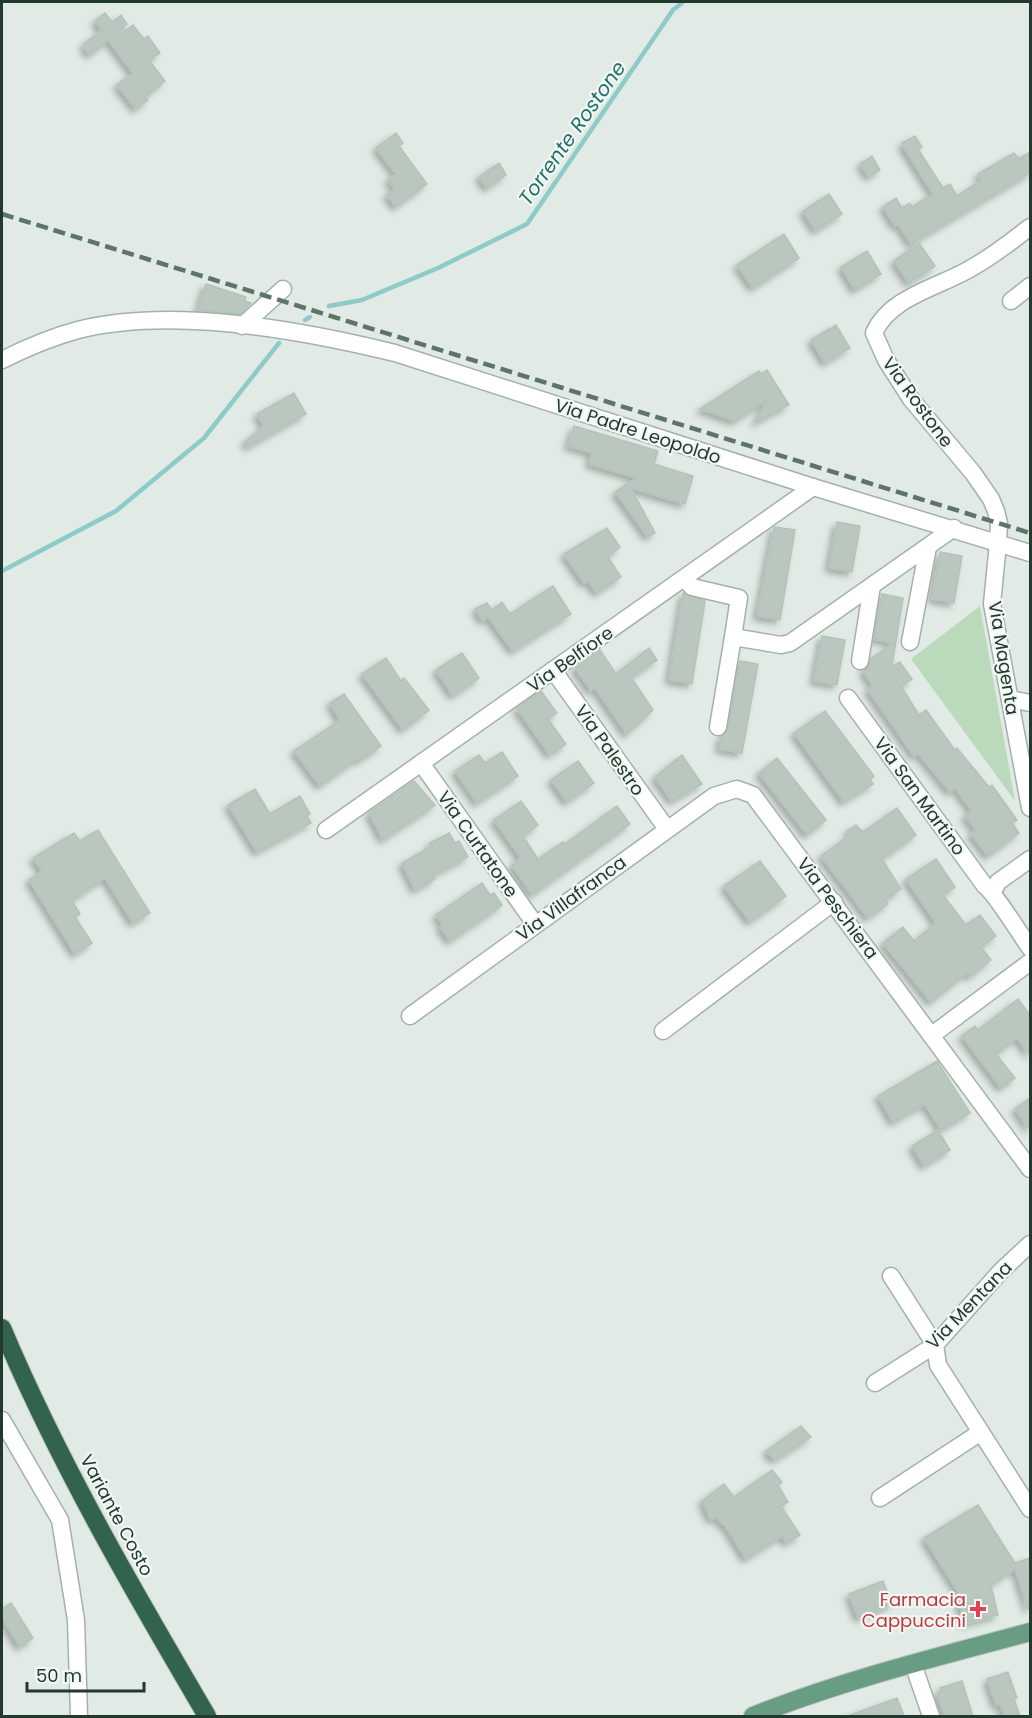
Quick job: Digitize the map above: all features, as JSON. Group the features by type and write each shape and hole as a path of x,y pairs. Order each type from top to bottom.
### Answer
{"highway":[{"name":"Variante Costo","path":"2,1328 40,1417 128,1583 207,1716"}],"main road":[{"path":"753,1716 796,1699 1030,1632"}],"street":[{"name":"Via Rostone","path":"998,543 999,523 992,499 911,399 886,360 874,333 879,321 900,304 973,267 1030,227"},
{"path":"1011,302 1030,286"},
{"path":"242,326 283,289"},
{"name":"Via Padre Leopoldo","path":"2,360 27,347 79,330 131,322 183,320 329,337 395,353 813,487 954,528 1030,553"},
{"name":"Via Belfiore","path":"326,830 813,487"},
{"path":"733,638 781,645 790,643 954,528"},
{"name":"Via Magenta","path":"998,543 993,604 1030,808"},
{"path":"910,642 928,547"},
{"path":"685,578 692,587 739,597 718,727"},
{"path":"860,661 872,586"},
{"name":"Via Palestro","path":"554,670 667,829"},
{"name":"Via San Martino","path":"848,698 985,886 993,892 997,903 1030,948"},
{"path":"1010,699 1030,703"},
{"name":"Via Curtatone","path":"421,763 535,924"},
{"name":"Via Villafranca","path":"410,1016 714,796 737,789"},
{"name":"Via Peschiera","path":"737,789 753,795 1030,1169"},
{"path":"993,892 998,882 1030,859"},
{"path":"663,1031 834,902"},
{"path":"932,1035 1030,962"},
{"name":"Via Mentana","path":"875,1383 935,1346 1001,1270 1030,1244"},
{"path":"891,1276 935,1346 939,1365 1030,1509"},
{"path":"2,1420 60,1520 76,1620 79,1716"},
{"path":"880,1498 981,1432"},
{"path":"913,1664 931,1716"}],"green space":[{"path":"980,606 1015,801 911,659"}],"building":[{"path":"105,13 112,22 121,15 127,24 119,31 121,34 133,25 144,39 148,36 160,53 149,60 165,81 145,97 148,100 136,109 117,85 133,73 108,40 90,55 84,48 85,43 102,30 95,21"},
{"path":"396,133 403,143 399,146 427,184 396,207 387,195 395,189 388,180 396,174 376,148"},
{"path":"915,136 922,147 918,149 943,188 950,184 957,196 982,180 978,174 1014,153 1019,159 1030,152 1030,173 911,244 898,224 895,226 883,207 896,198 902,208 910,203 912,207 933,194 902,143"},
{"path":"872,156 880,170 869,177 860,164"},
{"path":"499,163 506,175 487,188 479,177"},
{"path":"829,194 842,214 816,231 803,211"},
{"path":"784,234 799,258 753,288 737,265"},
{"path":"919,243 935,266 909,283 894,261"},
{"path":"867,251 881,274 855,290 841,267"},
{"path":"206,284 246,297 245,301 251,303 240,314 198,310"},
{"path":"836,325 850,348 825,363 811,340"},
{"path":"767,370 789,405 755,423 767,400 735,421 700,409 759,371 761,374"},
{"path":"294,393 306,414 248,447 245,442 264,426 257,414"},
{"path":"574,426 658,451 654,464 693,476 685,504 631,488 655,533 648,537 615,492 636,478 589,464 592,453 568,446"},
{"path":"837,522 860,526 852,572 829,568"},
{"path":"774,527 795,530 780,620 757,616"},
{"path":"607,528 620,547 608,557 621,577 597,593 588,581 584,583 564,554"},
{"path":"940,552 962,556 954,603 932,599"},
{"path":"553,586 571,614 513,651 488,617 483,621 475,609 487,603 492,610 502,602 510,614"},
{"path":"683,593 705,601 692,684 669,680"},
{"path":"882,594 903,598 892,666 900,662 912,679 901,686 919,715 926,710 955,750 957,748 989,787 992,785 1017,820 1012,823 1019,833 988,856 971,834 976,830 965,816 972,811 955,788 950,792 918,753 914,756 868,690 873,686 863,671 868,667 871,659 894,643 874,639"},
{"path":"822,636 845,640 837,685 814,681"},
{"path":"649,648 657,660 631,677 653,710 627,734 595,688 591,691 575,668 600,650 616,674"},
{"path":"462,653 479,678 453,696 436,670"},
{"path":"386,658 401,681 404,678 429,710 403,730 362,674"},
{"path":"740,661 758,664 742,753 719,749 721,737 728,729"},
{"path":"541,691 557,713 548,719 566,744 550,755 517,709"},
{"path":"344,694 381,746 359,761 357,759 320,786 294,751 340,720 330,703"},
{"path":"825,711 874,776 870,779 873,784 844,802 794,733"},
{"path":"502,752 518,776 477,803 455,771 479,755 485,763"},
{"path":"682,755 702,784 672,801 655,777"},
{"path":"777,758 826,820 807,835 759,773"},
{"path":"578,761 594,783 567,802 551,780"},
{"path":"414,781 435,805 383,840 369,813"},
{"path":"255,789 270,814 300,796 310,814 307,816 311,823 257,852 228,805"},
{"path":"521,801 538,825 523,836 538,859 563,842 565,844 617,806 630,824 532,895 512,865 521,858 494,820"},
{"path":"897,808 916,835 882,859 901,889 885,900 888,904 868,918 821,856 850,835 847,831 856,825 863,832"},
{"path":"98,830 150,913 133,923 105,878 72,901 80,914 75,917 92,943 75,954 29,880 42,871 33,858 74,833 80,841"},
{"path":"449,833 455,843 459,841 468,857 433,875 435,879 415,890 402,863 432,846 430,843"},
{"path":"936,859 955,887 943,895 966,925 980,915 996,936 981,947 991,960 970,977 967,973 931,1002 883,943 903,927 914,941 936,923 906,879"},
{"path":"760,861 786,896 750,922 724,886"},
{"path":"482,883 490,895 494,893 502,905 450,941 440,927 443,925 436,915"},
{"path":"1018,999 1030,1015 1030,1055 1017,1038 996,1054 1015,1078 1001,1088 962,1036 975,1026 978,1030"},
{"path":"937,1061 970,1113 941,1130 925,1104 893,1122 878,1096"},
{"path":"1030,1098 1030,1130 1015,1109"},
{"path":"938,1130 950,1150 924,1166 912,1146"},
{"path":"801,1426 811,1437 775,1460 766,1451"},
{"path":"772,1470 782,1482 778,1485 788,1502 781,1506 800,1535 787,1543 782,1536 746,1559 726,1527 715,1517 711,1520 702,1501 724,1484 734,1497"},
{"path":"978,1505 1015,1563 1030,1558 1030,1609 1028,1609 1015,1569 991,1585 998,1615 964,1624 957,1590 924,1538"},
{"path":"883,1581 892,1604 858,1618 849,1594"},
{"path":"11,1603 33,1638 20,1647 2,1618 2,1609"},
{"path":"1008,1672 1017,1698 1014,1699 1020,1716 1005,1716 1000,1704 996,1705 987,1679"},
{"path":"962,1681 973,1716 945,1716 937,1694 942,1692 940,1688"},
{"path":"897,1698 904,1716 850,1715"}],"waterway":[{"name":"Torrente Rostone","path":"329,306 362,300 438,268 527,224 673,10 683,2"},
{"name":"Torrente Rostone","path":"305,320 310,317"},
{"name":"Torrente Rostone","path":"2,571 116,511 204,438 279,343"}],"railway":[{"path":"2,214 1030,533"}],"place":[{"name":"Farmacia Cappuccini","path":"978,1609"}]}
